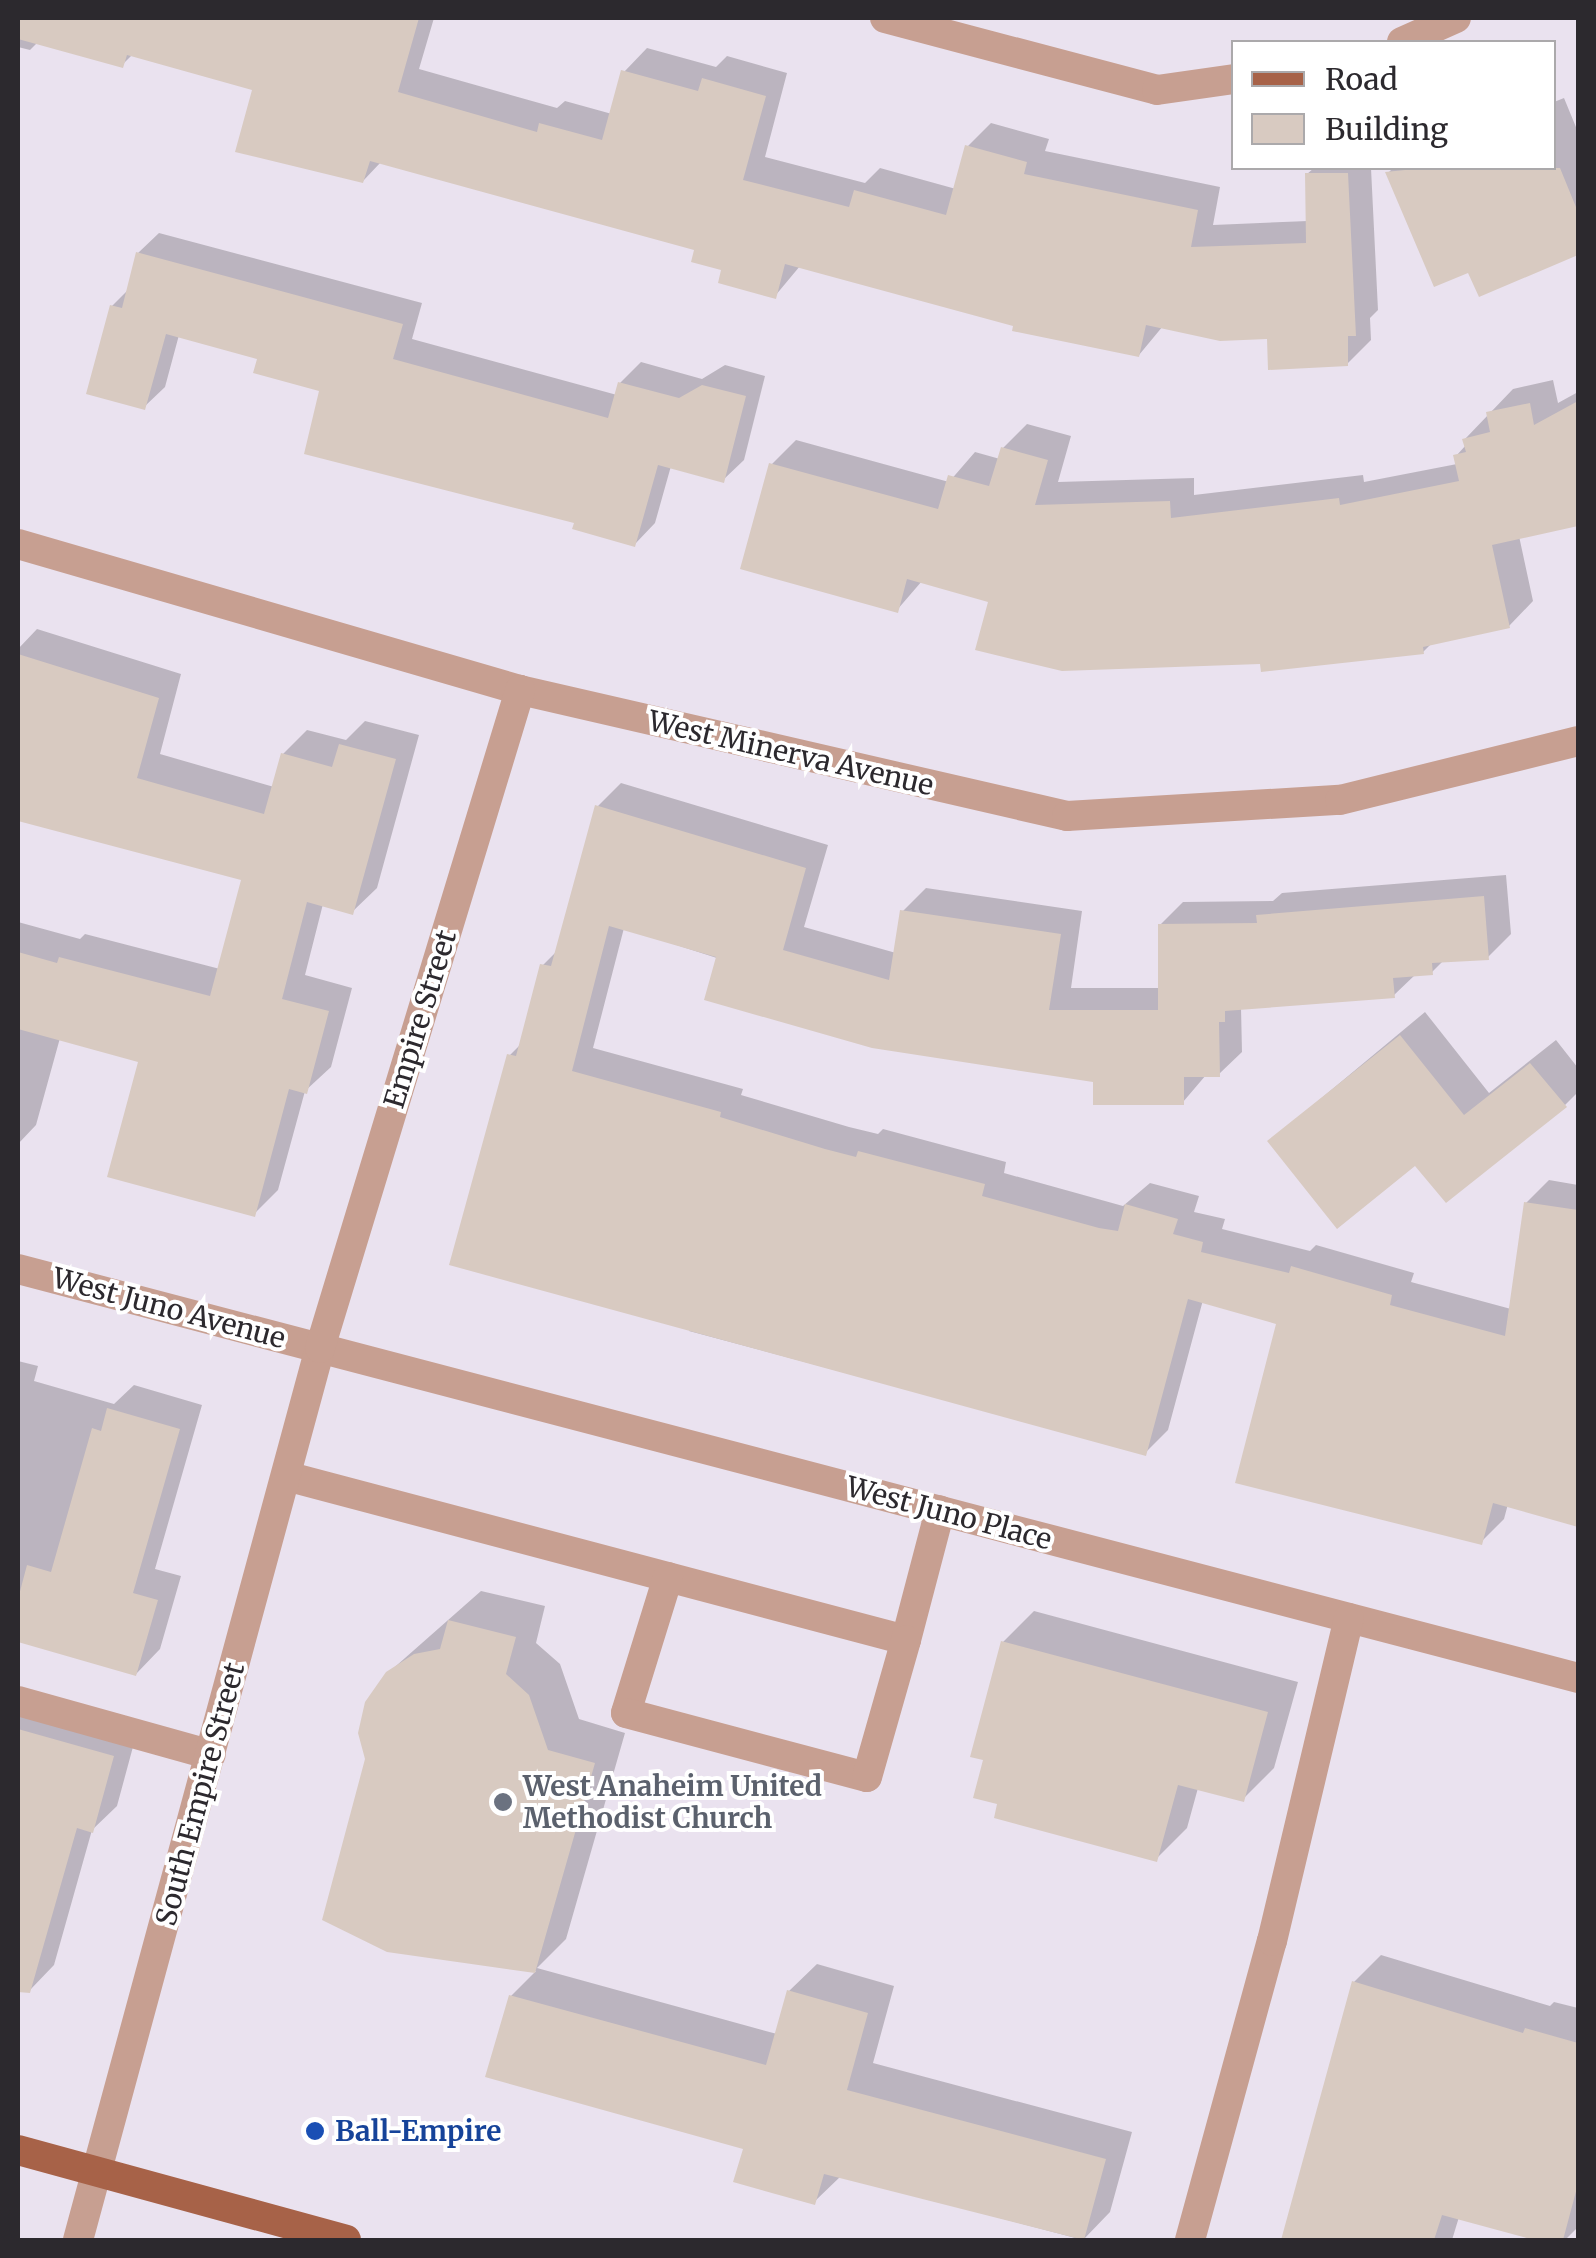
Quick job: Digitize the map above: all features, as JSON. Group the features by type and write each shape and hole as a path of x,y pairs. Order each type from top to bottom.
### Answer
{"main road":[{"path":"18,2150 346,2240"}],"street":[{"path":"885,18 1157,90 1231,79"},
{"path":"1406,40 1456,18"},
{"name":"West Minerva Avenue","path":"18,544 520,690 1067,816 1340,800 1578,741"},
{"name":"Empire Street","path":"320,1348 520,690"},
{"name":"West Juno Avenue","path":"18,1269 320,1348"},
{"name":"South Empire Street","path":"78,2240 320,1348"},
{"name":"West Juno Place","path":"320,1348 1578,1678"},
{"path":"286,1476 906,1640"},
{"path":"668,1577 626,1713 867,1777 940,1510"},
{"path":"1190,2240 1272,1941 1349,1618"},
{"path":"18,1701 210,1754"}],"building":[{"path":"18,18 419,18 398,92 537,132 539,123 602,140 621,70 698,91 702,78 766,96 743,180 849,207 854,190 946,215 965,145 1027,162 1024,174 1198,210 1191,247 1306,243 1305,173 1348,173 1356,336 1348,336 1348,366 1268,370 1267,339 1220,341 1146,325 1139,357 1012,331 1013,326 785,264 776,299 718,283 721,270 691,262 694,250 370,161 363,183 235,152 252,90 127,55 123,68 18,39"},
{"path":"1560,168 1578,212 1578,255 1479,297 1468,273 1434,287 1385,172"},
{"path":"136,252 403,324 393,359 608,418 618,382 679,398 702,385 746,396 724,483 658,465 635,547 572,529 574,523 304,454 319,391 253,373 257,359 166,334 145,410 86,394 110,305 122,308"},
{"path":"1578,401 1578,526 1492,545 1510,628 1423,647 1424,654 1261,672 1260,664 1062,671 975,650 988,602 907,579 898,613 740,569 769,463 938,509 948,475 989,486 1001,447 1048,460 1035,505 1170,501 1171,518 1339,498 1340,505 1459,481 1453,455 1466,452 1462,439 1490,432 1486,412 1530,403 1534,425"},
{"path":"18,654 159,698 137,778 264,814 281,753 332,767 339,744 396,759 353,915 307,902 282,999 329,1011 307,1094 289,1089 255,1217 107,1177 138,1062 18,1029 18,952 57,963 59,957 210,996 241,880 18,821"},
{"path":"595,805 806,868 783,950 889,980 900,910 1061,934 1049,1010 1158,1010 1158,924 1257,923 1256,915 1484,896 1489,960 1432,963 1433,975 1393,978 1395,998 1225,1011 1225,1022 1219,1022 1220,1077 1184,1077 1184,1105 1093,1105 1093,1082 872,1048 704,1000 716,957 609,926 572,1071 721,1112 720,1117 825,1149 856,1157 858,1151 985,1184 982,1196 1099,1228 1118,1231 1125,1204 1178,1219 1173,1234 1203,1242 1201,1252 1289,1273 1291,1266 1392,1295 1390,1305 1505,1336 1524,1202 1578,1210 1578,1527 1493,1503 1482,1545 1235,1483 1276,1324 1188,1299 1146,1456 449,1265 507,1054 516,1056 540,964 551,966"},
{"path":"1400,1035 1464,1115 1530,1063 1567,1107 1446,1203 1415,1166 1337,1229 1267,1141"},
{"path":"107,1408 180,1429 133,1593 158,1600 136,1676 18,1642 18,1599 27,1565 51,1572 92,1428 101,1431"},
{"path":"448,1620 516,1637 506,1674 529,1695 548,1750 595,1763 535,1973 387,1952 322,1920 365,1759 358,1733 365,1702 386,1672 414,1654 440,1649"},
{"path":"1001,1641 1268,1712 1244,1802 1178,1785 1157,1862 994,1818 997,1804 973,1798 983,1760 970,1757"},
{"path":"18,1729 114,1756 93,1833 77,1828 30,1993 18,1992"},
{"path":"1352,1981 1523,2033 1525,2028 1578,2043 1578,2184 1563,2240 1534,2240 1442,2215 1434,2240 1281,2240"},
{"path":"787,1990 868,2013 847,2090 1106,2159 1084,2240 824,2174 815,2205 733,2182 743,2149 485,2077 509,1995 766,2065"}],"place":[{"name":"West Anaheim United Methodist Church","path":"503,1802"},
{"name":"Ball-Empire","path":"315,2131"}]}
